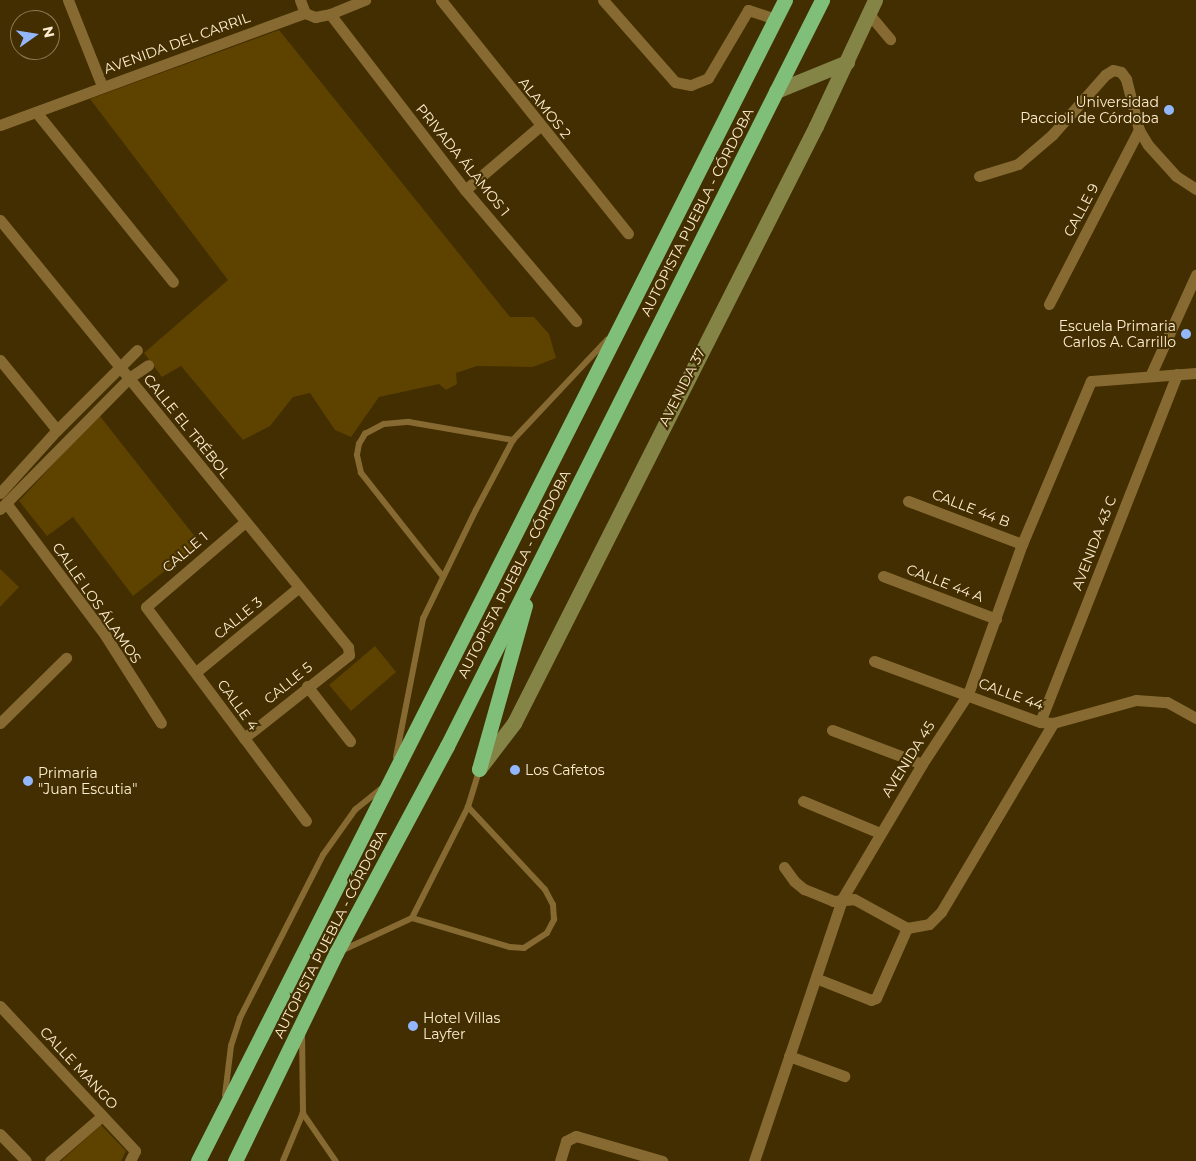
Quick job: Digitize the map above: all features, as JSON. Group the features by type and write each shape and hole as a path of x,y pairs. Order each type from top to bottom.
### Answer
{"highway":[{"name":"AUTOPISTA PUEBLA - CÓRDOBA","path":"198,1161 784,0"},
{"name":"AUTOPISTA PUEBLA - CÓRDOBA","path":"235,1161 336,953 447,746 822,0"},
{"path":"479,769 536,566"}],"street":[{"path":"68,0 102,86"},
{"path":"300,0 305,13"},
{"name":"AVENIDA DEL CARRIL","path":"0,125 305,13 315,17 330,14 365,0"},
{"name":"ALAMOS 2","path":"441,0 540,126 628,233"},
{"path":"603,0 675,82 691,85 708,78 748,10 754,9 775,19"},
{"path":"872,7 890,39"},
{"name":"AVENIDA 37","path":"479,769 514,723 847,62 872,7"},
{"name":"PRIVADA ÁLAMOS 1","path":"330,14 465,190 576,321"},
{"path":"776,91 847,62"},
{"path":"979,176 1018,164 1052,136 1105,75 1113,70 1121,72 1126,79 1139,130 1165,166 1196,189"},
{"path":"36,112 173,282"},
{"path":"465,190 540,126"},
{"name":"CALLE 9","path":"1049,304 1139,130"},
{"name":"CALLE EL TRÉBOL","path":"0,220 349,651"},
{"path":"1196,275 1151,374 1196,373"},
{"path":"2,502 25,464 137,350"},
{"path":"0,360 57,430"},
{"path":"2,502 34,473 129,378 148,365"},
{"name":"AVENIDA 45","path":"754,1161 789,1056 818,979 842,899 922,764 968,694 1022,544 1091,380 1151,374"},
{"name":"AVENIDA 43 C","path":"1040,722 1177,374"},
{"path":"25,464 34,473"},
{"name":"CALLE 44 B","path":"908,501 1022,544"},
{"name":"CALLE LOS ÁLAMOS","path":"2,502 105,635 161,723"},
{"name":"CALLE 1","path":"146,607 244,522"},
{"name":"CALLE 44 A","path":"883,576 996,619"},
{"name":"CALLE 3","path":"196,672 298,588"},
{"name":"CALLE 4","path":"146,607 306,821"},
{"name":"CALLE 5","path":"244,738 307,686 349,655 349,651"},
{"path":"0,723 66,658"},
{"name":"CALLE 44","path":"874,661 1040,722 1053,723 1136,700 1167,702 1196,718"},
{"path":"307,686 350,741"},
{"path":"784,867 804,889 833,901 854,899 907,928 929,924 941,912 1053,723"},
{"path":"832,730 922,764"},
{"path":"803,801 880,833"},
{"path":"818,979 871,1000 876,998 907,928"},
{"name":"CALLE MANGO","path":"0,1006 102,1116 133,1156"},
{"path":"789,1056 844,1076"},
{"path":"50,1161 102,1116"},
{"path":"0,1134 26,1161"},
{"path":"560,1161 566,1141 576,1136 662,1161"}],"lane":[{"path":"224,1111 231,1046 240,1018 323,855 355,810 391,781 423,619 443,577 513,440 620,326"},
{"path":"443,577 361,473 357,455 359,444 365,434 384,424 410,422 513,440"},
{"path":"336,953 412,918 468,807 479,769"},
{"path":"412,918 510,947 524,948 547,933 554,920 553,905 545,890 468,807"},
{"path":"283,1161 303,1113 302,1024"},
{"path":"303,1113 336,1161"}],"shaded area":[{"path":"279,30 510,317 534,317 549,334 556,358 533,367 477,366 456,373 457,384 446,390 439,384 379,397 351,437 335,430 310,393 293,397 270,426 243,440 181,366 162,377 144,353 228,280 90,99"},
{"path":"99,415 200,543 133,596 73,517 47,536 19,501"},
{"path":"0,569 19,587 0,607"},
{"path":"375,646 396,672 351,711 329,685"},
{"path":"101,1125 126,1151 121,1161 61,1161"}],"place":[{"name":"Universidad Paccioli de Córdoba","path":"1169,110"},
{"name":"Escuela Primaria Carlos A. Carrillo","path":"1186,334"},
{"name":"Los Cafetos","path":"515,770"},
{"name":"Primaria \"Juan Escutia\"","path":"28,781"},
{"name":"Hotel Villas Layfer","path":"413,1026"}]}
